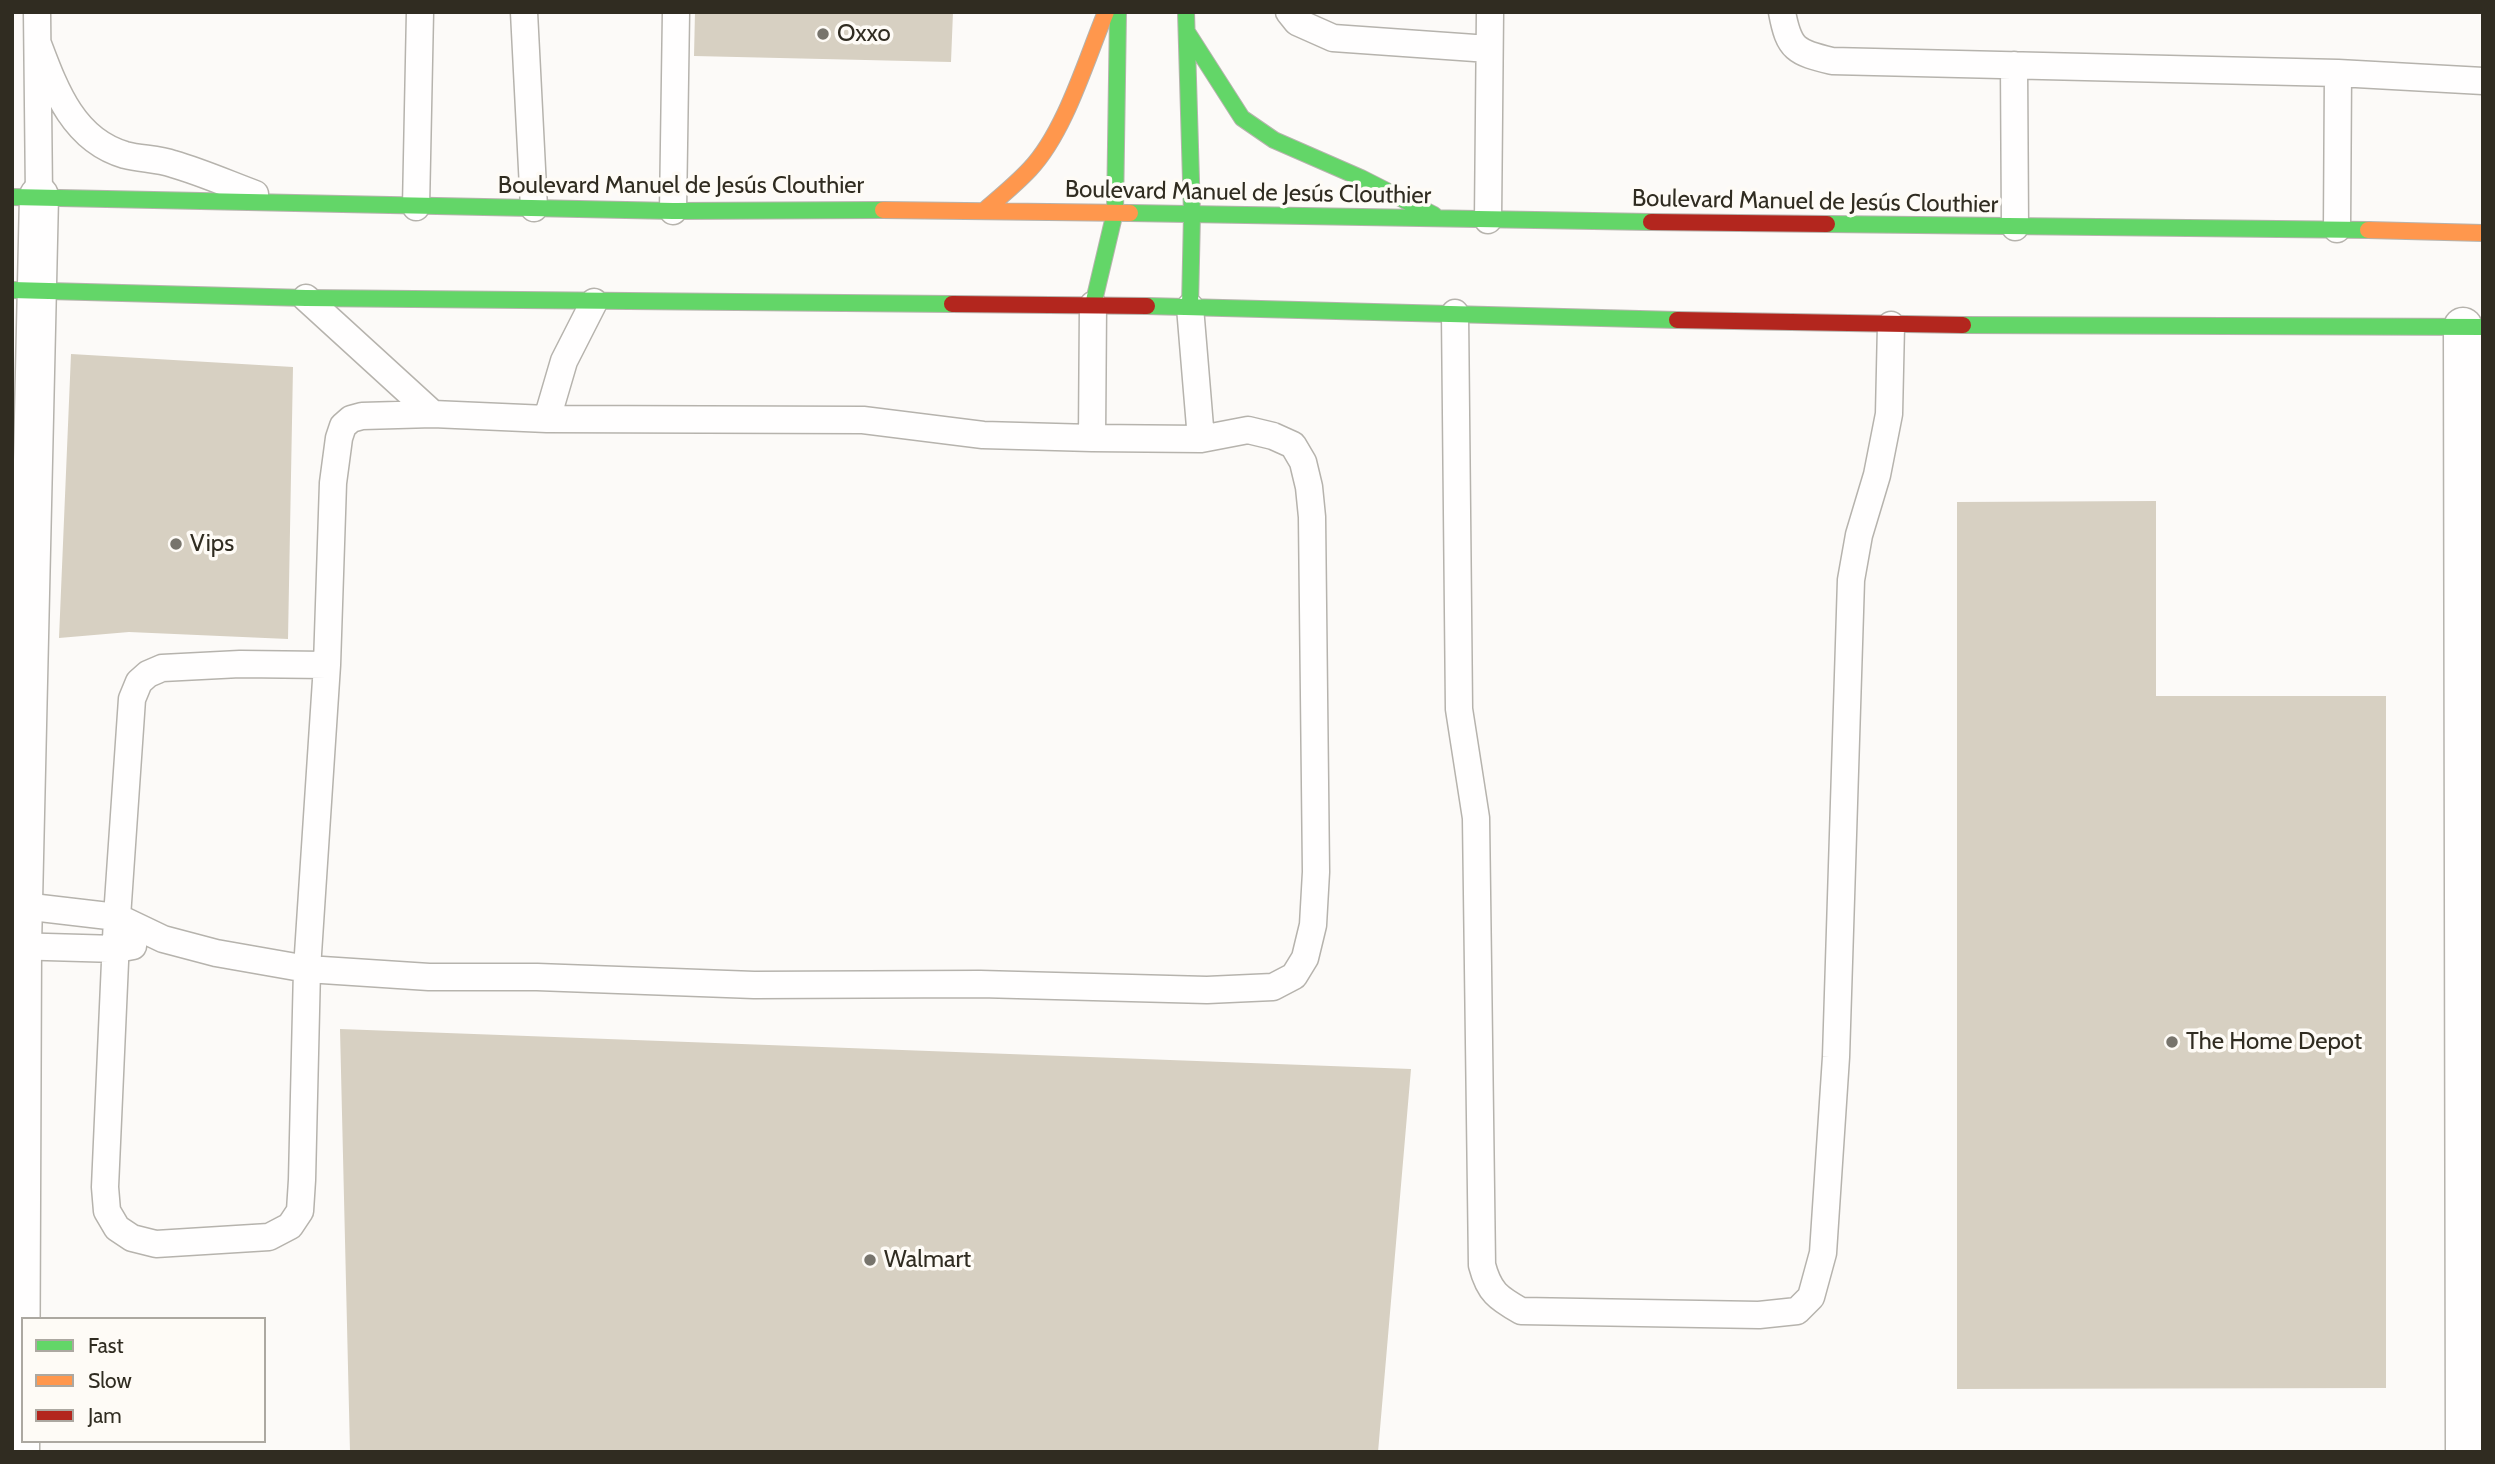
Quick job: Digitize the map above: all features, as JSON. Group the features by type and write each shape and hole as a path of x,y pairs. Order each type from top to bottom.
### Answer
{"main road":[{"path":"985,210 1030,169 1048,145 1106,12"},
{"path":"1093,305 1115,212 1118,12"},
{"path":"1186,12 1192,214 1190,307"},
{"path":"1187,32 1242,118 1274,140 1362,178 1442,220"},
{"name":"Boulevard Manuel de Jesús Clouthier","path":"25,197 280,202 416,208 985,210 1442,220 2337,229 2483,233"},
{"path":"24,290 306,298 1093,305 1891,325 2473,327"}],"street":[{"path":"20,1452 17,946 25,197"},
{"path":"2465,1452 2473,909 2473,327"}],"lane":[{"path":"25,197 38,44 37,12"},
{"path":"416,208 420,12"},
{"path":"524,12 534,208"},
{"path":"674,211 676,12"},
{"path":"1289,12 1297,22 1333,38 1489,48"},
{"path":"1489,220 1490,12"},
{"path":"1782,12 1786,35 1797,49 1832,61 2338,73 2483,81"},
{"path":"38,44 55,91 65,108 100,144 124,155 171,163 280,202"},
{"path":"2014,65 2015,226"},
{"path":"2337,229 2338,73"},
{"path":"306,298 433,414"},
{"path":"547,419 564,361 594,302"},
{"path":"1092,438 1093,305"},
{"path":"1190,307 1201,439"},
{"path":"1455,313 1459,709 1476,818 1482,1265 1487,1284 1501,1300 1521,1311 1759,1315 1797,1311 1811,1297 1815,1287 1824,1253 1835,1071 1851,580 1859,535 1877,475 1889,414 1891,325"},
{"path":"18,907 117,917 163,939 216,953 307,970 429,977 537,976 754,985 980,984 1207,990 1273,987 1294,976 1305,958 1313,925 1316,872 1312,517 1303,462 1293,445 1273,436 1248,430 1201,439 1092,438 983,435 863,420 547,419 433,414 362,416 351,419 343,426 333,483 327,665 307,970 300,1210 290,1227 269,1237 156,1244 132,1238 117,1228 107,1211 105,1187 117,917 132,699 139,682 148,674 162,668 240,664 327,665"},
{"path":"17,946 117,949 163,939"}],"building":[{"name":"Oxxo","path":"695,12 953,12 951,62 694,56"},
{"name":"Vips","path":"71,354 293,367 288,639 129,632 59,638"},
{"name":"The Home Depot","path":"2156,501 2156,696 2386,696 2386,1388 1957,1389 1957,502"},
{"name":"Walmart","path":"340,1029 1411,1069 1378,1452 350,1452"}],"traffic: fast":[{"path":"1093,305 1115,212 1118,12"},
{"path":"1186,12 1192,214 1190,307"},
{"path":"1187,32 1242,118 1274,140 1361,178 1434,215"},
{"path":"12,197 673,211 883,210"},
{"path":"1130,213 1651,222"},
{"path":"1827,224 2368,230"},
{"path":"12,290 306,298 952,304"},
{"path":"1147,306 1677,320"},
{"path":"1963,325 2483,327"}],"traffic: slow":[{"path":"985,210 1030,169 1054,136 1074,95 1106,12"},
{"path":"883,210 1130,213"},
{"path":"2368,230 2483,233"}],"traffic: jam":[{"path":"1651,222 1827,224"},
{"path":"952,304 1147,306"},
{"path":"1677,320 1963,325"}],"place":[{"name":"Oxxo","path":"823,34"},
{"name":"Vips","path":"176,544"},
{"name":"The Home Depot","path":"2172,1042"},
{"name":"Walmart","path":"870,1260"}]}
